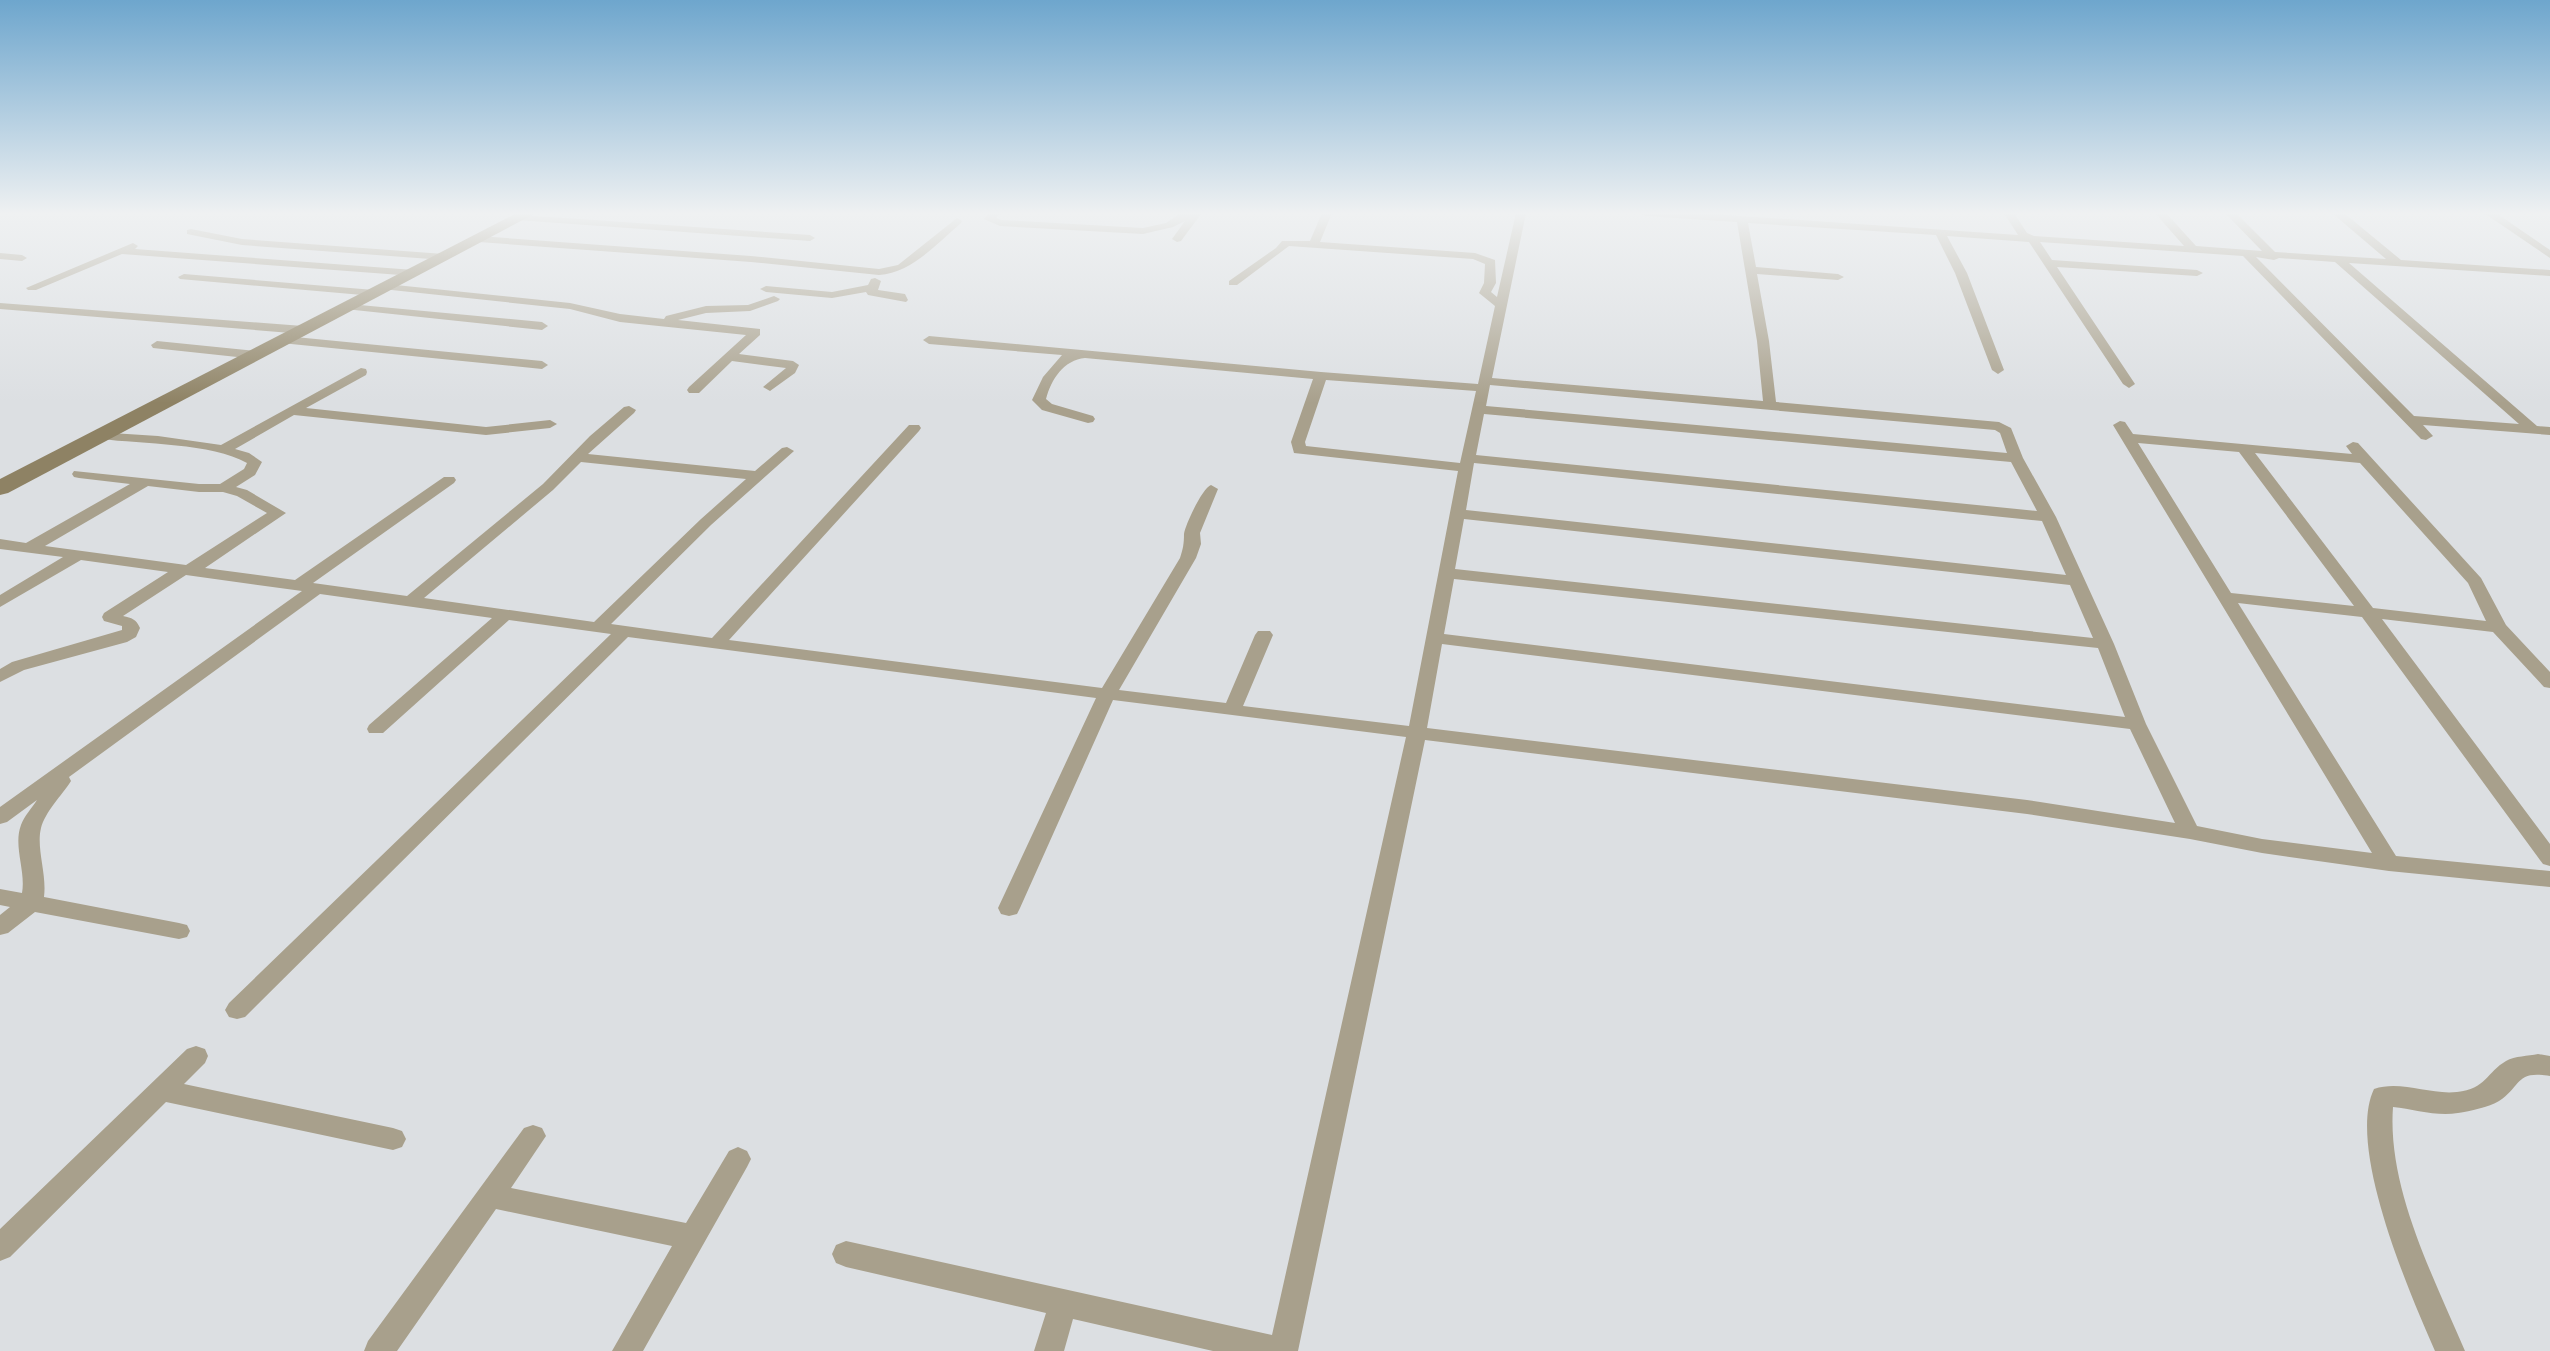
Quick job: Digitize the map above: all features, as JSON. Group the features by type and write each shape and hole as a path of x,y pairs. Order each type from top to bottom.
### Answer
{"main road":[{"path":"0,488 408,276"}],"street":[{"path":"32,288 61,276"},
{"path":"742,309 783,276"},
{"path":"877,276 872,292 901,296 902,300"},
{"path":"1233,283 1243,276"},
{"path":"1489,276 1485,295 1500,304"},
{"path":"1283,1351 1417,732 1467,463 1506,276"},
{"path":"1751,276 1763,341 1770,405"},
{"path":"1826,276 1838,277"},
{"path":"1962,276 1998,370"},
{"path":"2057,276 2129,384"},
{"path":"2269,276 2426,436"},
{"path":"2357,276 2532,429"},
{"path":"184,277 570,306 620,318 756,332 694,390"},
{"path":"766,289 832,295 872,288"},
{"path":"660,323 706,310 742,309 774,299"},
{"path":"0,306 303,330"},
{"path":"349,306 542,326"},
{"path":"284,340 543,365"},
{"path":"929,340 1321,376 1770,405 2000,426 2006,431 2016,458 2048,517 2105,644 2137,724 2190,832"},
{"path":"157,345 256,354"},
{"path":"1085,354 1065,358 1040,395 1040,400 1047,407 1088,419"},
{"path":"730,357 793,365 791,370 770,387"},
{"path":"223,450 361,372"},
{"path":"1321,376 1298,442 1299,450 1467,463 2048,517"},
{"path":"1479,409 2016,458"},
{"path":"411,601 548,487 606,428 629,410"},
{"path":"292,411 486,431 550,424"},
{"path":"2410,420 2550,431"},
{"path":"716,644 914,428"},
{"path":"2365,459 2244,449 2124,432 2389,863"},
{"path":"101,435 223,450 245,455 255,462 249,472 222,488"},
{"path":"2353,446 2475,581 2498,627 2550,683"},
{"path":"2244,449 2550,859"},
{"path":"598,627 706,522 787,451"},
{"path":"577,458 759,476"},
{"path":"0,677 18,666 122,638 130,633 129,623 110,617 278,513 242,493 222,488 199,488 79,474"},
{"path":"298,586 449,480"},
{"path":"29,548 145,482"},
{"path":"1010,908 1107,694 1188,558 1193,544 1192,533 1211,489"},
{"path":"1458,514 2076,581"},
{"path":"0,544 716,644 1232,710 2027,807 2190,832 2262,846 2389,863 2550,879"},
{"path":"0,602 78,555"},
{"path":"1446,573 2105,644"},
{"path":"0,817 317,588"},
{"path":"2224,597 2498,627"},
{"path":"375,729 506,614"},
{"path":"237,1011 625,630"},
{"path":"1232,710 1263,635"},
{"path":"1433,638 2137,724"},
{"path":"0,927 32,902 35,883 29,835 31,824 61,780 88,754"},
{"path":"0,897 179,931"},
{"path":"0,1248 196,1056"},
{"path":"2450,1351 2427,1301 2395,1210 2383,1157 2379,1105 2383,1098 2394,1096 2421,1101 2457,1103 2490,1093 2514,1069 2538,1064 2550,1066"},
{"path":"161,1090 393,1139"},
{"path":"379,1351 533,1136"},
{"path":"627,1351 738,1159"},
{"path":"490,1196 692,1237"},
{"path":"846,1254 1278,1351"},
{"path":"1049,1351 1064,1302"}]}
